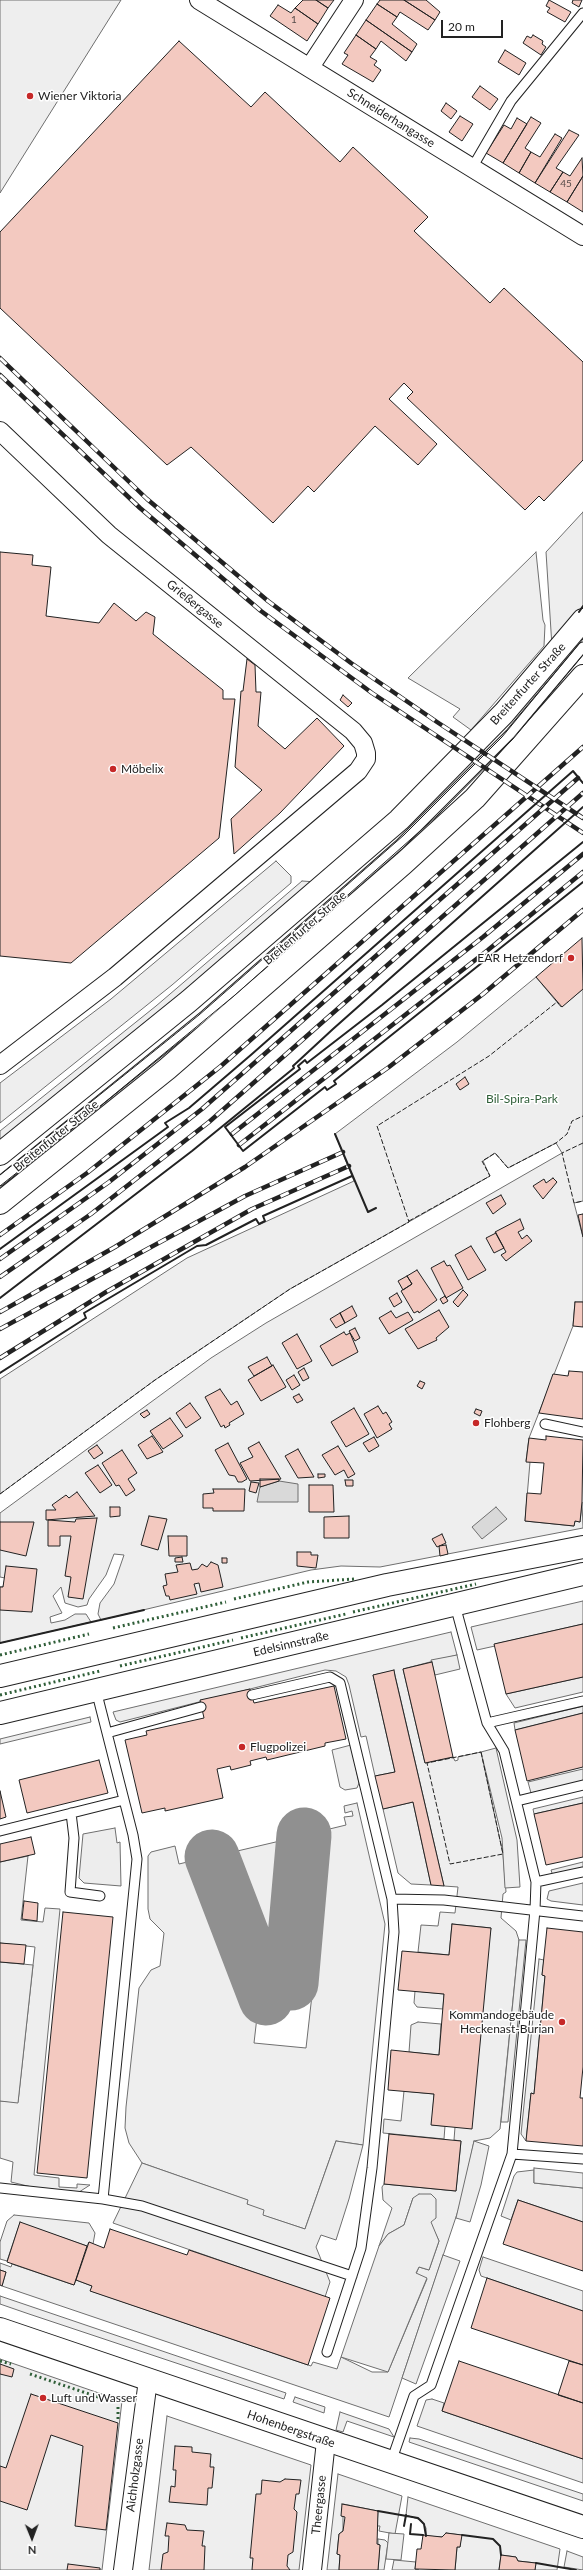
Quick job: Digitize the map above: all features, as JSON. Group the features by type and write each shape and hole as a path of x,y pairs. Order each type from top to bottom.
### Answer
{"main road":[{"name":"Breitenfurter Straße","path":"0,1154 189,1001 399,820 504,713 583,620"},
{"name":"Breitenfurter Straße","path":"0,1203 167,1069 404,863 474,798 583,676"},
{"path":"0,1676 387,1585 583,1547"},
{"name":"Edelsinnstraße","path":"0,1713 583,1574"},
{"name":"Hohenbergstraße","path":"0,2329 326,2441 583,2527"}],"street":[{"name":"Schneiderhangasse","path":"199,0 583,236"},
{"path":"310,67 354,0"},
{"name":"Grießergasse","path":"0,431 109,535 353,731 363,743 366,759 358,770 349,778 115,977 0,1065"},
{"name":"Aichholzgasse","path":"123,2570 148,2380"},
{"name":"Theergasse","path":"312,2570 326,2441"}],"lane":[{"path":"472,168 511,101 583,13"},
{"name":"Breitenfurter Straße","path":"0,1181 204,1015 400,844 510,734 583,647"},
{"path":"545,1424 583,1432"},
{"path":"391,2462 414,2396 431,2385 512,2154 535,1910 536,1882 504,1751 487,1723 455,1605"},
{"path":"252,1695 330,1677 340,1683 392,1899 394,1932 372,2168 361,2248 327,2352"},
{"path":"96,1690 124,1800 137,1859 103,2199"},
{"path":"487,1723 583,1701"},
{"path":"107,1732 201,1707"},
{"path":"516,1801 583,1785"},
{"path":"0,1830 124,1800"},
{"path":"72,1813 74,1838 70,1892 100,1896"},
{"path":"536,1882 583,1872"},
{"path":"392,1899 444,1900 583,1916"},
{"path":"512,2154 583,2159"},
{"path":"0,2188 103,2199 142,2206 352,2276"}],"green space":[{"name":"Wiener Viktoria","path":"0,0 121,0 0,193"},
{"path":"583,512 583,606 552,647 546,552"},
{"path":"536,552 543,620 545,625 544,646 471,730 453,717 460,709 408,678"},
{"path":"276,861 291,876 291,883 172,985 0,1123 0,1083 111,999"},
{"path":"302,881 317,882 0,1149 0,1131 156,1006"},
{"name":"Bil-Spira-Park","path":"536,977 561,1007 583,989 583,1201 574,1203 583,1237 583,1302 575,1302 573,1326 529,1438 526,1461 530,1462 525,1521 574,1526 575,1521 580,1522 582,1502 583,1528 380,1567 341,1566 311,1570 101,1620 98,1614 100,1603 114,1584 124,1555 114,1554 106,1575 89,1599 87,1605 78,1607 65,1603 61,1587 53,1596 62,1613 50,1617 51,1623 65,1620 75,1614 86,1614 91,1622 0,1643 0,1587 3,1587 5,1578 0,1577 0,1513 211,1358 266,1323 562,1153 556,1143 508,1168 495,1153 483,1161 490,1176 290,1289 155,1380 0,1494 0,1379 187,1258 354,1181 335,1134 457,1042"},
{"path":"583,1601 583,1624 495,1644 495,1646 477,1650 471,1627"},
{"path":"451,1632 457,1655 403,1669 425,1763 453,1757 455,1761 458,1760 458,1757 481,1752 503,1854 506,1892 503,1894 501,1918 516,1931 519,1940 500,2129 490,2138 474,2141 462,2199 389,2417 2,2286 6,2272 0,2270 0,2263 11,2267 12,2264 74,2285 76,2280 92,2286 91,2291 311,2366 313,2362 337,2369 341,2357 372,2372 388,2372 427,2279 416,2274 419,2267 429,2270 439,2241 430,2222 413,2198 404,2225 388,2234 379,2246 392,2208 383,2200 382,2187 384,2184 456,2191 461,2141 454,2140 455,2127 491,1928 452,1924 449,1955 418,1952 421,1925 438,1926 440,1912 455,1913 458,1887 444,1886 394,1671 373,1675 395,1772 375,1776 366,1736 361,1737 349,1685 346,1677 336,1671 325,1670 120,1722 116,1720 113,1712"},
{"path":"90,1717 91,1722 0,1744 0,1739"},
{"path":"351,1745 359,1783 357,1788 345,1790 340,1787 332,1750"},
{"path":"413,1802 431,1885 411,1884 398,1873 383,1809"},
{"path":"357,1803 385,1924 363,2145 336,2141 305,2229 262,2215 247,2204 247,2200 142,2163 129,2143 125,2128 126,2107 139,1988 151,1970 160,1966 164,1933 150,1919 148,1909 148,1856 151,1852 175,1846 179,1864 208,1857 260,1991 254,2043 306,2048 313,1986 297,1984 309,1834 346,1825 344,1817 353,1816 352,1811 345,1813 344,1806"},
{"path":"297,1837 285,1983 263,1980 216,1856"},
{"path":"28,1856 21,1920 43,1922 45,1908 60,1909 34,2175 59,2178 59,2187 77,2188 77,2184 90,2185 76,2194 44,2190 11,2182 13,2162 0,2158 0,2101 18,2102 35,1947 0,1943 0,1862"},
{"path":"583,1883 583,1905 551,1901 547,1899 549,1891"},
{"path":"539,1959 544,1960 542,1975 545,1976 534,2094 531,2093 526,2141 521,2134"},
{"path":"415,1991 444,1994 443,2009 417,2007 414,2003"},
{"path":"418,2022 441,2024 439,2055 409,2052 411,2025"},
{"path":"404,2091 434,2094 432,2125 445,2126 444,2139 383,2133 384,2119 401,2121"},
{"path":"534,2170 534,2183 583,2188 583,2222 518,2200 511,2220 501,2216 514,2176 517,2172"},
{"path":"14,2215 89,2223 95,2233 93,2244 89,2242 87,2246 20,2223 7,2261 0,2259 0,2242 7,2221"},
{"path":"483,2257 583,2291 583,2311 481,2276 479,2270"},
{"path":"0,2296 286,2393 284,2399 0,2304"},
{"path":"0,2359 122,2401 102,2570 0,2570"},
{"path":"295,2397 325,2407 324,2413 293,2402"},
{"path":"432,2399 444,2403 442,2411 583,2459 583,2483 417,2426 426,2400"},
{"path":"340,2412 389,2429 394,2437 347,2421 343,2432 336,2430"},
{"path":"167,2416 311,2465 299,2570 149,2570"},
{"path":"410,2438 419,2439 583,2494 583,2501 409,2442"},
{"path":"338,2474 402,2496 395,2534 379,2531 380,2526 377,2526 378,2511 343,2504 343,2531 339,2534 337,2554 340,2555 339,2570 327,2570"},
{"path":"408,2497 560,2549 557,2570 535,2570 536,2563 518,2561 516,2557 501,2555 499,2570 455,2570 457,2547 460,2547 461,2535 446,2533 442,2537 426,2536 426,2528 421,2520 406,2515"},
{"path":"378,2539 385,2540 388,2543 384,2570 378,2570 380,2545 378,2544"},
{"path":"567,2551 583,2557 583,2570 564,2567"},
{"path":"394,2560 416,2562 415,2569 419,2570 392,2570"}],"shaded area":[{"path":"279,1481 298,1484 298,1502 257,1502 260,1487"},
{"path":"496,1507 507,1519 482,1539 472,1527"},
{"path":"457,1655 460,1669 435,1675 431,1660"},
{"path":"583,1677 583,1692 515,1708 506,1694"},
{"path":"583,1706 583,1713 515,1730 514,1723"},
{"path":"496,1748 517,1840 520,1887 505,1888 502,1838 481,1752"},
{"path":"583,1769 583,1781 531,1793 528,1782"},
{"path":"583,1797 583,1803 534,1814 533,1809"},
{"path":"115,1828 117,1843 120,1842 121,1886 84,1883 79,1878 83,1834"},
{"path":"583,1862 583,1869 553,1876 551,1870"},
{"path":"519,1940 526,1940 508,2122 501,2122"},
{"path":"0,1962 33,1965 18,2103 0,2101"},
{"path":"336,2141 363,2145 349,2199 336,2240 321,2235 316,2247 330,2282 325,2297 113,2223 142,2163 248,2200 247,2204 264,2210 263,2215 305,2229"},
{"path":"474,2141 489,2146 481,2185 470,2222 456,2218"},
{"path":"534,2168 583,2173 583,2188 534,2183"},
{"path":"419,2194 431,2194 436,2199 436,2218 431,2222 439,2241 429,2270 419,2267 416,2273 427,2278 388,2372 341,2357 379,2246 388,2234 404,2225 413,2198"},
{"path":"443,2255 460,2261 416,2384 402,2378"},
{"path":"389,2533 404,2534 401,2560 386,2559"}],"building":[{"path":"303,0 316,0 328,8 318,24 295,8"},
{"path":"316,0 334,0 328,8"},
{"path":"380,0 404,0 435,20 428,30 400,12 397,17 377,4"},
{"path":"404,0 426,0 440,12 435,20"},
{"path":"549,0 571,12 565,22 547,12 550,8 546,6"},
{"path":"573,0 582,0 579,7 572,3"},
{"path":"377,4 397,17 392,24 417,44 412,52 366,20"},
{"path":"278,5 291,13 295,8 318,24 307,41 270,16"},
{"path":"366,20 412,52 406,61 381,41 376,49 356,35"},
{"path":"356,35 376,49 370,57 377,61 374,65 381,70 373,82 342,64 348,55 344,53"},
{"path":"533,35 543,41 542,44 546,47 541,55 523,43 527,36 531,38"},
{"path":"179,41 251,107 265,92 340,162 353,147 428,217 414,231 490,303 504,288 583,362 583,460 544,501 539,496 525,510 407,398 413,392 404,383 389,399 437,444 418,465 375,426 314,492 308,486 273,523 191,447 167,465 0,308 0,232"},
{"path":"505,50 526,63 519,75 498,62"},
{"path":"480,86 498,99 490,110 472,97"},
{"path":"446,103 457,111 451,119 441,111"},
{"path":"460,116 473,124 462,141 449,132"},
{"path":"531,117 541,123 525,148 531,152 519,173 503,163"},
{"path":"517,118 527,124 503,163 486,153 504,125 511,129"},
{"path":"569,130 579,135 556,168 563,172 550,192 535,183"},
{"path":"555,134 562,138 535,183 519,173 531,152 540,157"},
{"path":"582,158 583,176 567,202 550,192 563,172 570,176"},
{"path":"583,176 583,212 567,202"},
{"name":"Möbelix","path":"0,552 33,555 32,565 51,567 46,616 99,623 114,603 136,621 146,612 155,617 153,634 223,690 223,699 235,699 219,838 71,963 0,956"},
{"path":"247,659 255,665 256,692 261,692 258,726 285,749 317,718 344,746 280,813 234,854 231,819 262,790 235,767 241,691 243,691"},
{"path":"343,695 352,703 348,707 340,700"},
{"name":"EAR Hetzendorf","path":"582,938 583,989 562,1007 536,977"},
{"path":"465,1077 469,1084 460,1090 456,1084"},
{"path":"553,1178 557,1182 543,1199 533,1186 544,1179 546,1183"},
{"path":"501,1195 506,1204 493,1214 486,1203"},
{"path":"583,1214 583,1237 578,1215"},
{"path":"520,1219 524,1229 518,1232 522,1239 527,1235 532,1241 506,1261 501,1255 506,1252 495,1232"},
{"path":"496,1233 504,1248 494,1253 486,1238"},
{"path":"471,1246 486,1270 468,1280 455,1255"},
{"path":"444,1261 447,1266 450,1265 463,1288 446,1298 431,1268"},
{"path":"417,1270 437,1300 419,1313 418,1311 414,1313 401,1291 412,1284 407,1276"},
{"path":"407,1276 412,1284 403,1290 398,1281"},
{"path":"463,1290 468,1295 458,1307 453,1302"},
{"path":"397,1293 402,1302 394,1307 389,1298"},
{"path":"445,1296 448,1301 443,1304 440,1299"},
{"path":"575,1302 583,1302 583,1327 573,1326"},
{"path":"352,1306 357,1316 345,1323 340,1313"},
{"path":"439,1310 449,1327 436,1338 437,1340 418,1349 405,1329"},
{"path":"391,1311 396,1318 408,1312 413,1320 389,1334 379,1318"},
{"path":"340,1313 345,1323 336,1328 330,1319"},
{"path":"355,1328 360,1338 355,1341 349,1331"},
{"path":"344,1332 346,1335 350,1333 358,1352 332,1366 320,1346"},
{"path":"297,1334 312,1361 297,1369 282,1343"},
{"path":"267,1357 272,1366 254,1376 248,1367"},
{"path":"273,1365 286,1387 261,1401 248,1380"},
{"path":"304,1368 309,1378 303,1381 298,1372"},
{"path":"569,1371 583,1372 583,1419 539,1413 553,1374 568,1376"},
{"path":"294,1375 300,1385 292,1390 286,1380"},
{"path":"420,1381 425,1383 422,1389 417,1386"},
{"path":"220,1389 231,1405 237,1401 244,1414 229,1423 230,1425 225,1428 224,1425 221,1427 205,1397"},
{"path":"299,1394 303,1400 297,1403 293,1397"},
{"path":"190,1403 201,1418 186,1428 176,1413"},
{"path":"378,1406 383,1414 386,1412 392,1422 389,1424 392,1429 377,1438 364,1414"},
{"path":"354,1408 369,1434 346,1447 331,1422"},
{"path":"476,1409 482,1411 480,1416 474,1413"},
{"path":"147,1410 150,1414 144,1418 140,1414"},
{"path":"170,1418 183,1436 163,1449 150,1431"},
{"path":"152,1436 163,1452 147,1459 138,1445"},
{"path":"546,1436 583,1440 582,1502 580,1522 575,1521 574,1526 525,1521 527,1493 541,1494 544,1463 526,1462 529,1438 546,1440"},
{"path":"374,1437 379,1446 369,1452 363,1443"},
{"path":"259,1442 281,1479 250,1481 240,1463 253,1457 248,1448"},
{"path":"228,1443 247,1479 242,1482 238,1482 235,1476 229,1475 215,1450"},
{"path":"97,1445 103,1453 94,1459 88,1451"},
{"path":"338,1446 355,1474 348,1478 344,1470 335,1475 322,1455"},
{"path":"298,1449 314,1477 298,1478 285,1456"},
{"path":"122,1450 137,1473 128,1479 135,1490 126,1496 119,1485 116,1486 102,1463"},
{"path":"98,1465 112,1485 100,1493 85,1473"},
{"path":"318,1474 325,1474 325,1477 318,1478"},
{"path":"260,1479 279,1479 279,1481 260,1487"},
{"path":"345,1480 353,1480 353,1486 346,1486"},
{"path":"251,1482 259,1483 256,1493 249,1491"},
{"path":"309,1485 333,1485 334,1512 309,1512"},
{"path":"213,1489 245,1489 244,1511 213,1511 213,1508 203,1508 203,1494 214,1493"},
{"path":"77,1492 95,1516 46,1520 46,1510 56,1510 52,1505 66,1495 69,1498"},
{"path":"110,1507 120,1507 120,1516 110,1517"},
{"path":"149,1516 167,1519 158,1550 141,1545"},
{"path":"349,1516 349,1538 324,1538 324,1517"},
{"path":"97,1518 83,1599 68,1597 71,1577 65,1576 71,1536 60,1536 60,1546 48,1546 48,1520 75,1522 76,1519"},
{"path":"0,1522 34,1522 26,1556 0,1550"},
{"path":"442,1534 446,1543 437,1547 432,1539"},
{"path":"168,1536 187,1536 187,1556 169,1556"},
{"path":"446,1545 448,1554 440,1556 439,1546"},
{"path":"297,1552 311,1552 311,1555 318,1555 316,1568 297,1566"},
{"path":"182,1557 183,1562 175,1562 175,1558"},
{"path":"222,1558 227,1558 227,1563 222,1563"},
{"path":"211,1562 218,1565 223,1587 201,1592 199,1583 194,1584 197,1594 170,1600 169,1596 166,1596 163,1586 167,1585 165,1574 178,1572 176,1565 190,1563 192,1570 198,1569 202,1564 207,1567"},
{"path":"6,1566 37,1569 32,1612 0,1610 0,1587 3,1587"},
{"path":"583,1624 583,1677 506,1694 494,1644"},
{"path":"432,1662 453,1757 425,1763 403,1669"},
{"path":"394,1670 444,1886 431,1885 413,1802 383,1809 375,1776 395,1772 373,1675"},
{"path":"334,1686 346,1739 325,1743 325,1746 267,1760 266,1757 250,1761 251,1765 231,1770 230,1766 217,1769 223,1798 165,1811 165,1808 142,1813 125,1740 147,1735 146,1731 204,1718 200,1700 250,1689 254,1703"},
{"path":"583,1713 583,1767 527,1781 515,1730"},
{"path":"99,1760 108,1793 27,1813 19,1780"},
{"path":"0,1791 6,1817 0,1819"},
{"path":"583,1803 583,1857 546,1865 534,1814"},
{"path":"31,1837 35,1854 0,1862 0,1844"},
{"path":"24,1901 38,1903 37,1921 22,1919"},
{"path":"63,1912 113,1917 87,2178 37,2173"},
{"path":"452,1924 491,1928 472,2129 431,2125 434,2094 388,2090 391,2050 439,2055 444,1994 398,1990 402,1951 449,1955"},
{"name":"Kommandogebäude Heckenast-Burian","path":"547,1928 583,1932 583,2067 580,2098 583,2098 583,2146 526,2141 531,2093 534,2094 545,1976 542,1975"},
{"path":"0,1943 26,1945 24,1964 0,1962"},
{"path":"389,2134 461,2141 456,2191 384,2184"},
{"path":"518,2200 583,2222 583,2271 503,2244"},
{"path":"20,2222 87,2246 74,2285 7,2262"},
{"path":"110,2229 187,2255 189,2250 330,2298 308,2365 90,2291 92,2286 76,2280 89,2242 104,2248"},
{"path":"0,2270 6,2272 2,2286 0,2285"},
{"path":"487,2278 583,2311 583,2365 471,2328"},
{"path":"459,2361 583,2403 583,2459 442,2411"},
{"path":"569,2361 583,2365 583,2403 558,2395"},
{"path":"0,2364 14,2369 12,2377 0,2374"},
{"path":"31,2394 118,2423 106,2530 75,2526 83,2446 51,2435 27,2510 0,2501 0,2466 6,2468"},
{"path":"175,2446 192,2447 192,2452 211,2454 210,2467 214,2467 212,2488 208,2488 207,2505 169,2502 171,2486 175,2487 176,2470 173,2470"},
{"path":"285,2479 301,2480 299,2494 296,2494 294,2509 297,2512 293,2552 288,2555 287,2566 290,2570 252,2570 253,2558 250,2558 256,2494 261,2494 262,2480 280,2482"},
{"path":"342,2504 378,2511 377,2544 380,2545 378,2570 339,2570 340,2555 337,2554 339,2534 343,2531 345,2517 341,2516"},
{"path":"167,2523 185,2525 187,2530 204,2531 202,2546 205,2546 204,2570 161,2570 163,2554 168,2552 169,2536 165,2536"},
{"path":"446,2533 462,2535 460,2547 457,2547 455,2570 415,2569 417,2549 421,2549 423,2535 442,2537"},
{"path":"501,2555 516,2557 518,2561 536,2563 535,2570 499,2570"},
{"path":"68,2564 100,2568 100,2570 67,2570"}],"taxiway":[{"path":"291,1983 304,1835"},
{"path":"212,1857 266,1998"}],"tram line":[{"path":"0,1175 199,1015 404,835 502,737 583,639"},
{"path":"0,1186 87,1117 235,995 437,816 513,739 583,655"}],"railway":[{"path":"0,358 147,499 268,601 351,663 437,722 583,818"},
{"path":"0,375 140,508 261,611 372,693 583,833"},
{"path":"0,1235 87,1173 221,1066 583,747"},
{"path":"0,1259 109,1182 202,1109 578,778"},
{"path":"0,1277 91,1214 209,1122 583,793"},
{"path":"232,1134 483,937 583,854"},
{"path":"239,1145 488,950 583,872"},
{"path":"0,1312 115,1247 245,1167 389,1067 483,994 583,910"},
{"path":"0,1329 245,1196 343,1152"},
{"path":"0,1358 106,1292 252,1209 349,1166"}],"hedge":[{"path":"234,1599 308,1582 354,1579"},
{"path":"353,1612 476,1584"},
{"path":"113,1628 226,1602"},
{"path":"241,1638 346,1614"},
{"path":"0,1655 89,1634"},
{"path":"120,1666 233,1640"},
{"path":"0,1695 100,1671"},
{"path":"0,2361 11,2364"},
{"path":"30,2374 101,2398"},
{"path":"118,2406 118,2419"}],"fence":[{"path":"0,1494 155,1380 290,1289 409,1222 377,1126 489,1056 557,1002 559,1004"},
{"path":"409,1221 490,1176 482,1161 495,1153 508,1168 556,1143 567,1134 572,1121 583,1116"},
{"path":"583,1143 562,1153 574,1203 583,1201"},
{"path":"481,1752 503,1854 450,1864 427,1763 481,1752"}],"wall":[{"path":"579,612 583,606"},
{"path":"0,1249 168,1127 165,1123 189,1108 252,1054 573,771 583,783"},
{"path":"0,1298 192,1151 294,1068 293,1066 333,1029 583,807"},
{"path":"583,842 382,1005 307,1063 305,1060 298,1066 300,1069 225,1127 243,1151 325,1087 327,1090 336,1084 334,1081 583,882"},
{"path":"335,1134 368,1212 376,1208"},
{"path":"0,1373 86,1318 84,1313 197,1246 206,1245 256,1219 259,1224 265,1221 263,1216 352,1176"},
{"path":"0,1643 144,1610"},
{"path":"378,2511 418,2518 424,2524 426,2536"},
{"path":"404,2526 406,2515"},
{"path":"411,2524 410,2534 423,2535"},
{"path":"462,2535 493,2539 500,2546 501,2555"},
{"path":"536,2563 576,2570"}],"place":[{"name":"Wiener Viktoria","path":"30,96"},
{"name":"Möbelix","path":"113,769"},
{"name":"EAR Hetzendorf","path":"571,958"},
{"name":"Flohberg","path":"476,1423"},
{"name":"Flugpolizei","path":"242,1747"},
{"name":"Kommandogebäude Heckenast-Burian","path":"562,2022"},
{"name":"Luft und Wasser","path":"43,2398"}]}
